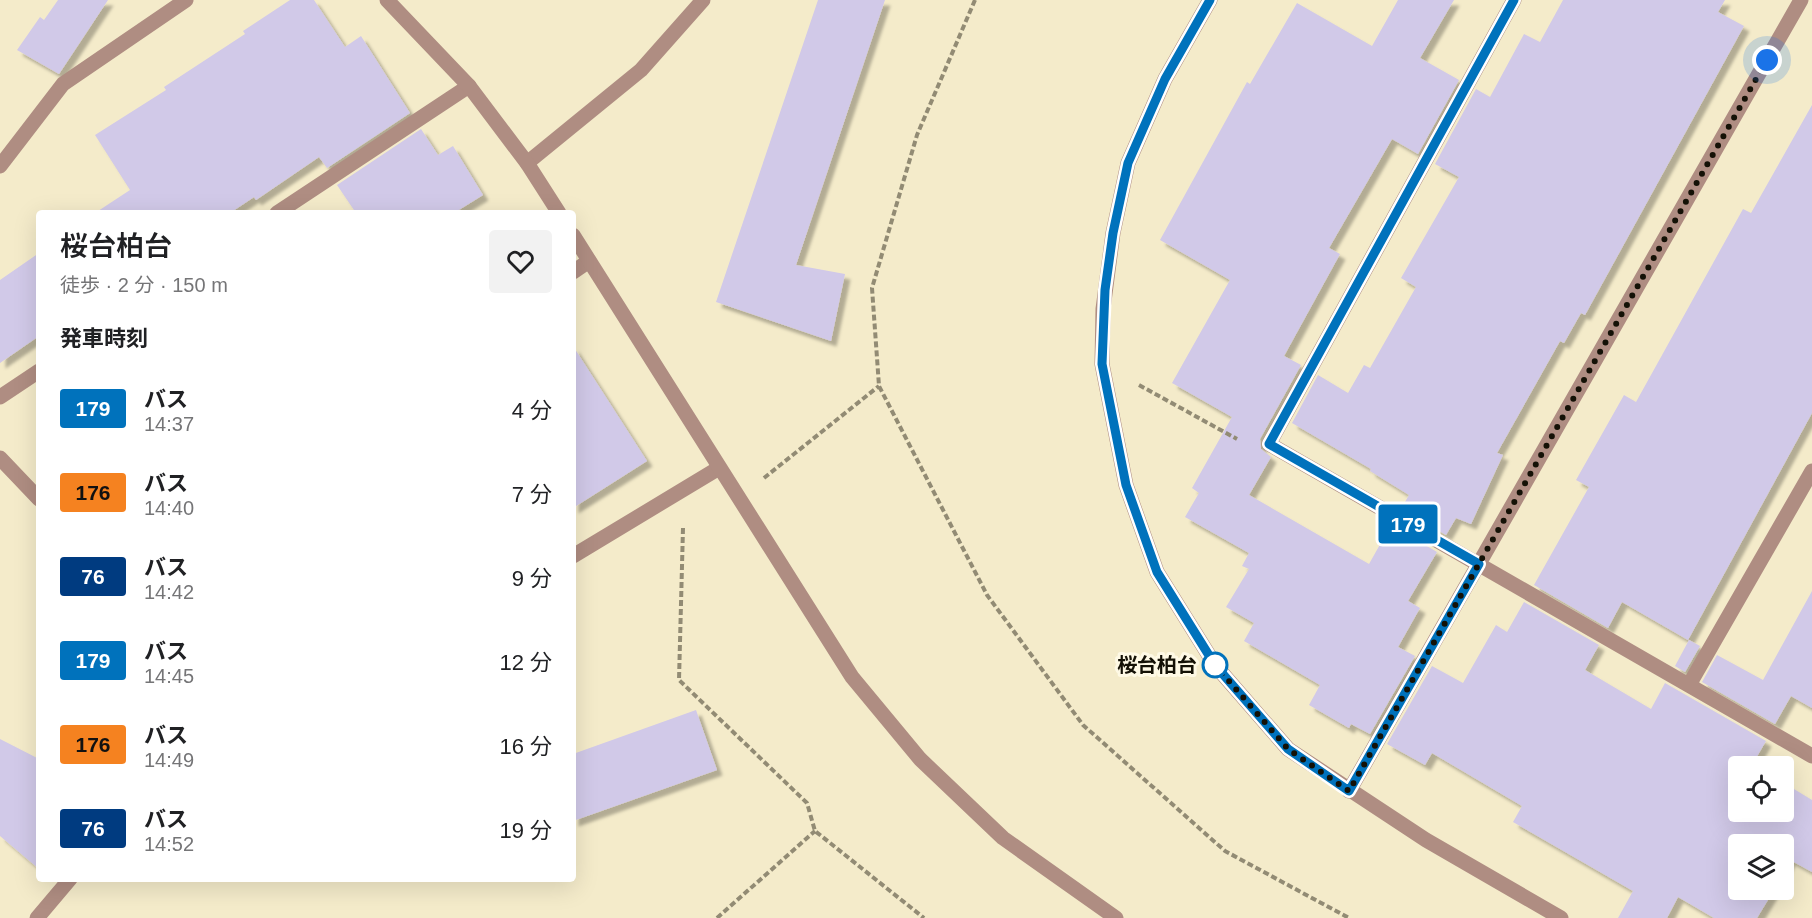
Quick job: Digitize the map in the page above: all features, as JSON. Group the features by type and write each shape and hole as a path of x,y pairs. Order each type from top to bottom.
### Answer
{"street":[{"path":"0,166 63,84 186,0"},
{"path":"387,0 469,86 527,163 557,210"},
{"path":"527,163 641,70 703,0"},
{"path":"1210,0 1165,79 1128,163 1113,233 1104,298 1102,364 1126,485 1157,572 1215,665 1288,749 1426,840 1561,918"},
{"path":"1514,0 1269,444 1812,756"},
{"path":"1349,791 1801,0"},
{"path":"282,210 469,86"},
{"path":"576,240 737,499 852,677 920,759 1003,838 1116,918"},
{"path":"576,270 589,261"},
{"path":"0,397 36,373"},
{"path":"0,458 36,496"},
{"path":"576,553 719,468"},
{"path":"1689,685 1812,471"},
{"path":"37,918 67,882"}],"path":[{"path":"975,0 917,135 872,288 879,386 987,595 1083,725 1225,851 1349,918"},
{"path":"1102,364 1250,446 1269,444"},
{"path":"737,499 879,386"},
{"path":"683,489 679,680 807,803 815,831 924,918"},
{"path":"717,918 815,831"}],"building":[{"path":"58,0 108,0 59,74 17,50 40,17 44,20"},
{"path":"290,0 314,0 345,47 361,36 410,113 327,168 319,157 256,200 254,197 234,210 100,210 130,190 95,135 166,90 164,87 245,34 243,31"},
{"path":"818,0 885,0 796,265 845,274 831,341 716,302"},
{"path":"1398,0 1454,0 1420,58 1459,80 1418,154 1392,139 1329,248 1340,254 1284,356 1301,365 1260,439 1261,449 1271,457 1249,495 1369,564 1391,525 1437,552 1408,601 1420,608 1398,647 1415,656 1370,734 1351,724 1349,728 1309,705 1320,685 1244,641 1254,623 1226,607 1249,569 1242,566 1249,553 1185,517 1199,493 1192,488 1232,417 1172,383 1230,280 1160,240 1247,82 1250,84 1297,3 1372,46"},
{"path":"1563,0 1725,0 1718,12 1744,26 1585,315 1581,313 1564,343 1560,341 1497,453 1503,455 1471,524 1456,518 1446,535 1401,509 1409,495 1370,471 1371,469 1292,423 1318,375 1348,393 1364,365 1370,368 1416,287 1401,278 1459,177 1435,164 1476,89 1490,97 1524,34 1540,42"},
{"path":"1812,105 1812,413 1688,640 1622,602 1608,628 1534,585 1589,487 1576,480 1624,395 1636,402 1743,209 1751,213"},
{"path":"421,129 438,155 453,146 483,195 459,210 354,210 337,185"},
{"path":"36,255 36,338 0,363 0,280"},
{"path":"576,351 647,461 576,506"},
{"path":"1812,591 1812,708 1791,696 1775,724 1702,682 1717,655 1763,680"},
{"path":"1524,602 1599,645 1585,670 1651,709 1665,683 1766,741 1757,756 1728,756 1728,822 1794,822 1794,789 1812,800 1812,872 1794,862 1794,834 1728,834 1728,900 1768,900 1757,918 1714,918 1678,897 1667,918 1618,918 1633,891 1513,822 1522,806 1432,753 1425,765 1387,744 1432,666 1463,683 1496,625 1507,632"},
{"path":"1689,640 1700,646 1685,672 1675,666"},
{"path":"696,710 717,770 576,820 576,753"},
{"path":"0,739 36,757 36,866 0,836"}],"bus line":[{"name":"179","path":"1210,0 1165,79 1128,163 1113,233 1105,290 1102,364 1126,485 1157,572 1215,665 1288,749 1349,791 1479,564 1269,444 1514,0"}],"place":[{"name":"桜台柏台","path":"1215,665"}],"route":[{"path":"1215,665 1288,749 1349,791 1767,60"}]}
